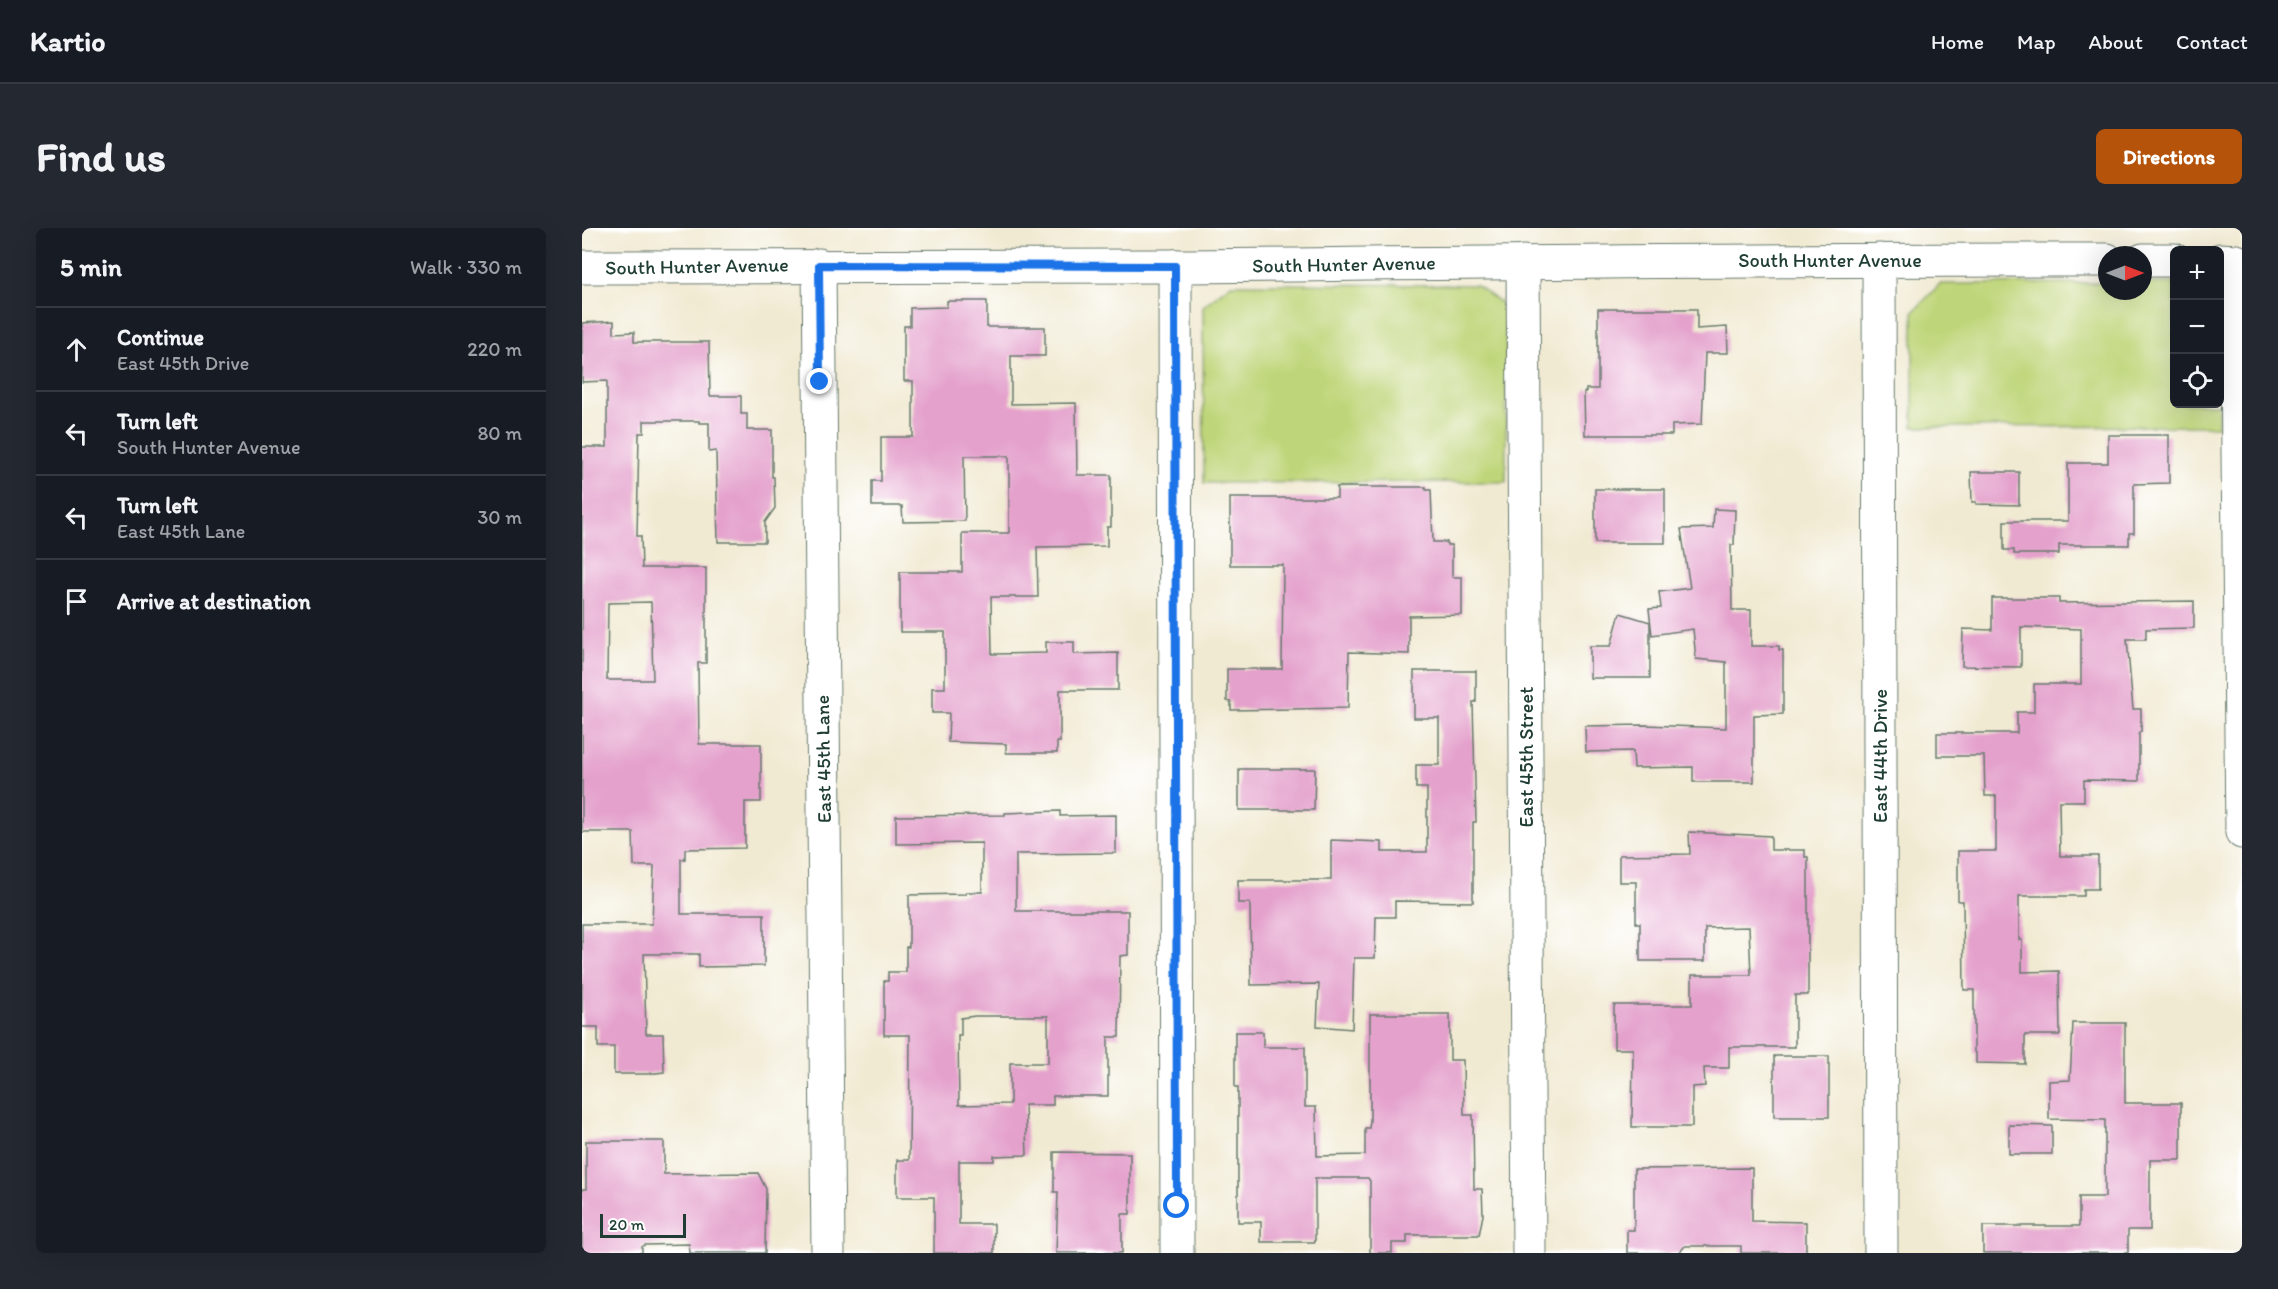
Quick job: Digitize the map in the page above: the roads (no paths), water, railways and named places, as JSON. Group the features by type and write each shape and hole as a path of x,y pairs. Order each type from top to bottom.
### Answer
{"street":[{"name":"East 44th Drive","path":"1879,260 1881,1253"},
{"name":"South Hunter Avenue","path":"582,267 2098,260"},
{"path":"2152,260 2170,260"},
{"path":"2228,261 2241,692 2242,832"},
{"name":"East 45th Street","path":"1523,262 1528,1253"},
{"name":"East 45th Lane","path":"819,265 828,1253"},
{"path":"1175,266 1177,1253"}]}
